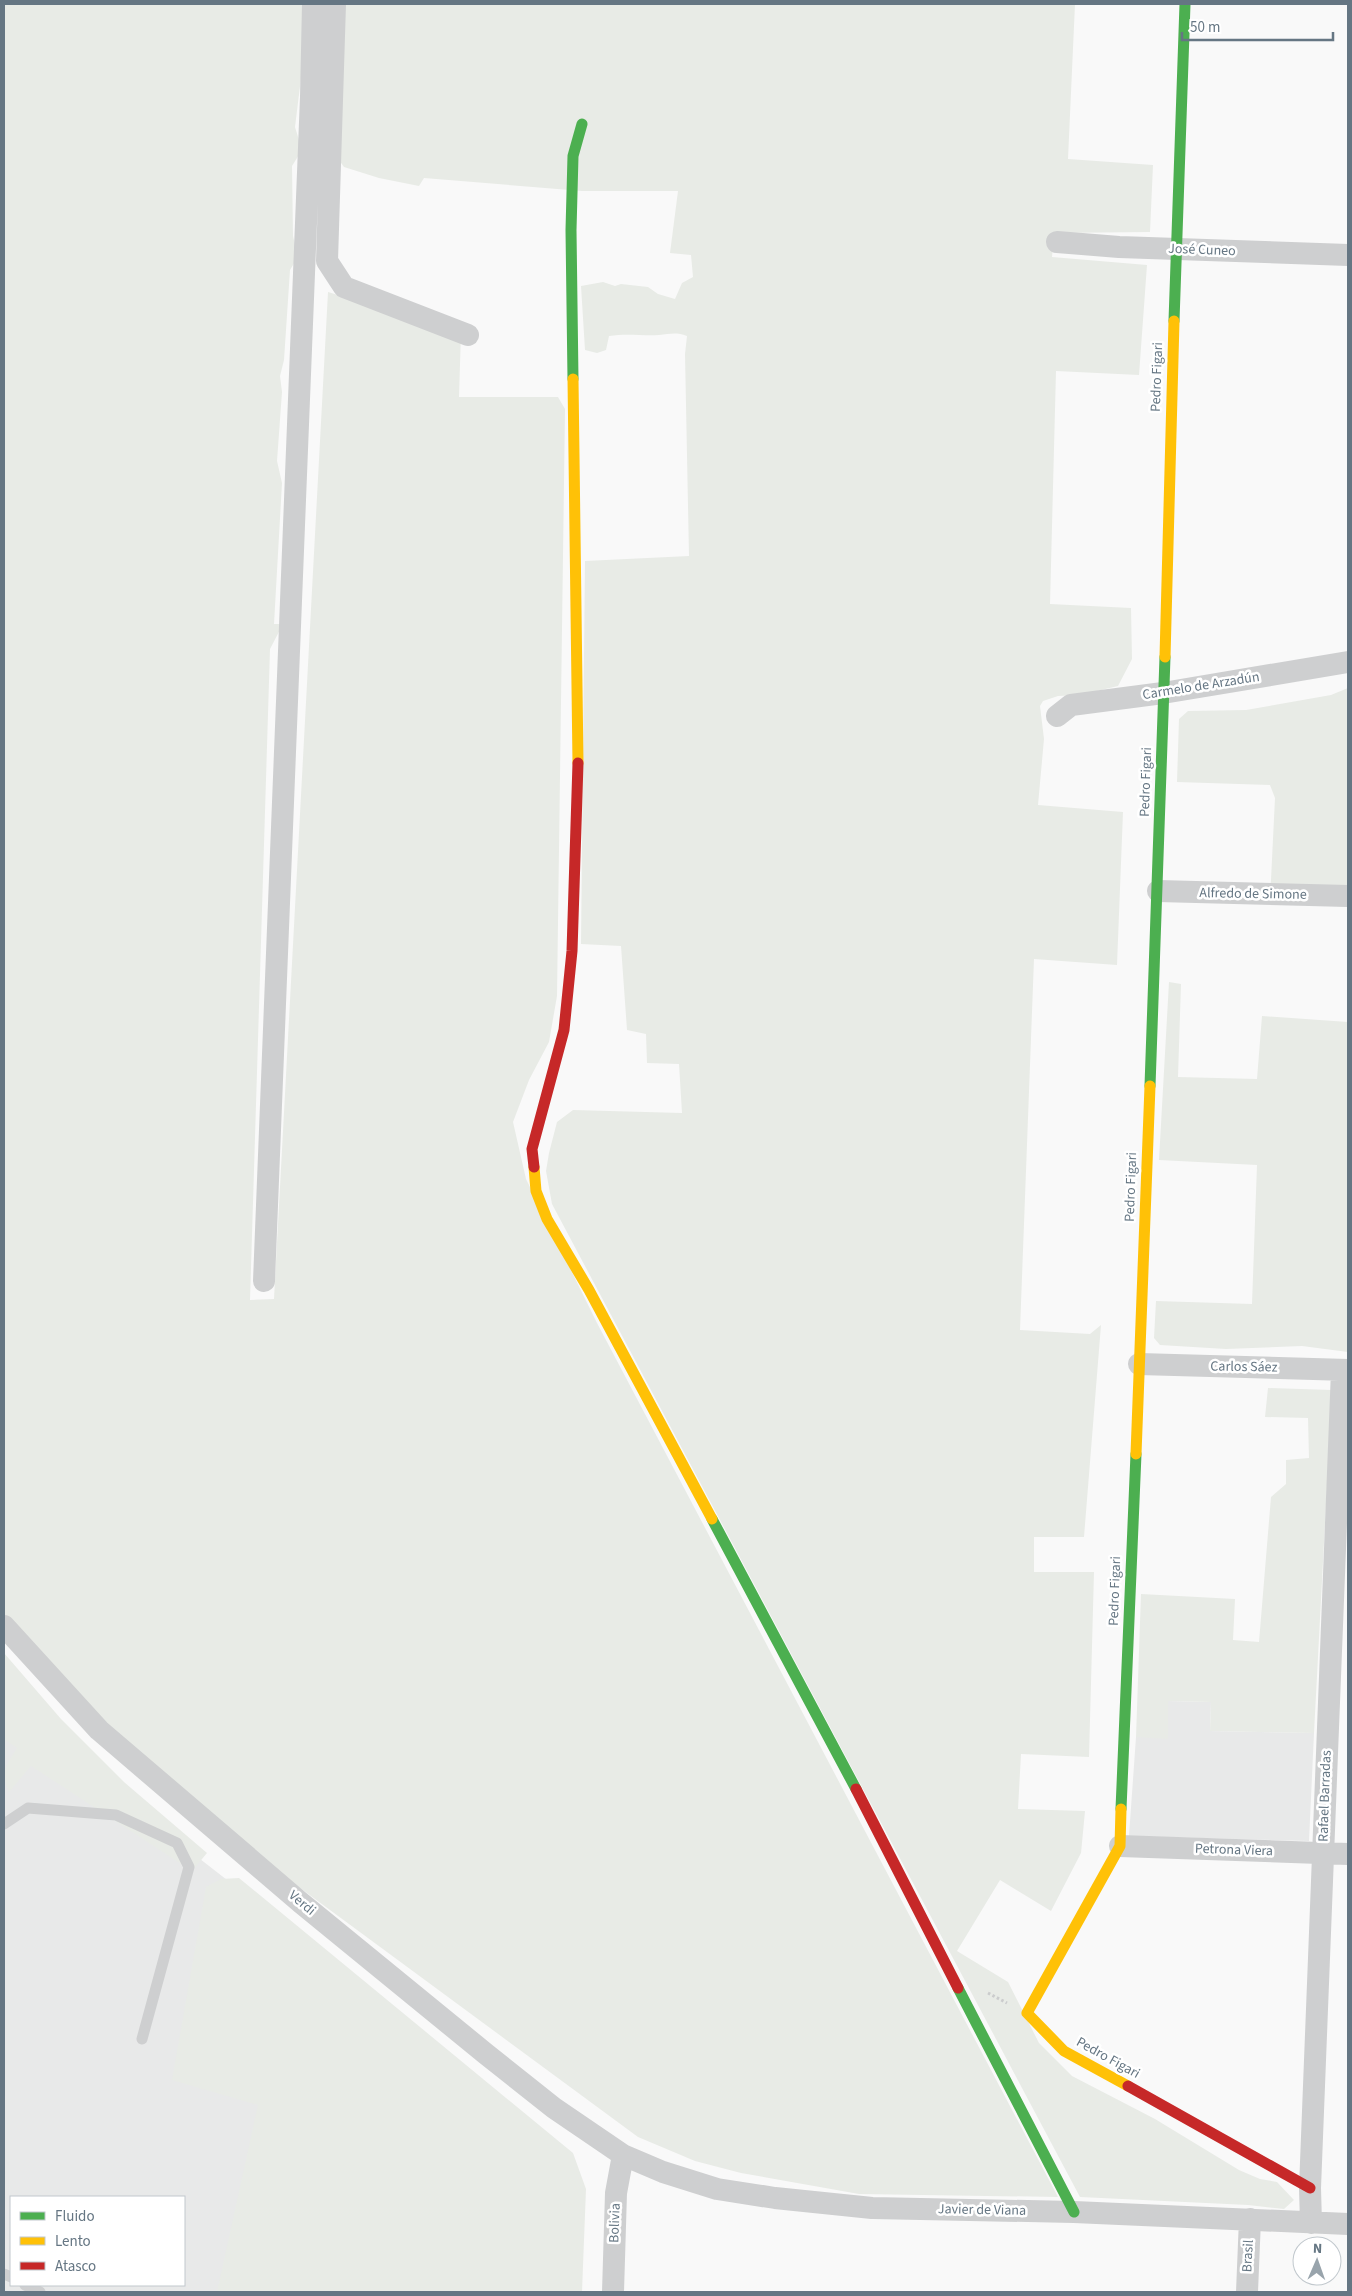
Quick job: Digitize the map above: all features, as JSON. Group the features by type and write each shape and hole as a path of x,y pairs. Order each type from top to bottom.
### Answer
{"street":[{"path":"264,1281 313,4"},
{"path":"335,4 327,261 344,287 468,335"},
{"name":"Pedro Figari","path":"1185,4 1176,249 1158,891 1120,1846 1027,2013 1064,2051 1310,2188"},
{"path":"582,124 574,156 571,230 578,785 572,952 564,1030 532,1149 536,1191 548,1219 589,1290 835,1748 1074,2212"},
{"name":"José Cuneo","path":"1057,242 1176,249 1348,255"},
{"name":"Carmelo de Arzadún","path":"1057,716 1071,705 1164,693 1348,662"},
{"name":"Alfredo de Simone","path":"1158,891 1348,896"},
{"name":"Carlos Sáez","path":"1139,1364 1345,1370"},
{"name":"Rafael Barradas","path":"1311,2223 1310,2188 1323,1854 1345,1370"},
{"name":"Verdi","path":"4,1626 99,1730 136,1762 300,1902 486,2054 554,2108 623,2155"},
{"name":"Petrona Viera","path":"1120,1846 1348,1854"},
{"name":"Javier de Viana","path":"623,2155 663,2172 718,2189 775,2198 872,2208 1074,2212 1348,2224"},
{"name":"Bolivia","path":"613,2292 616,2193 623,2155"},
{"name":"Brasil","path":"1247,2292 1250,2219"}],"lane":[{"path":"4,1824 28,1808 116,1815 177,1843 188,1867 142,2039"},
{"path":"28,2286 40,2292"}],"shaded area":[{"path":"4,4 303,4 301,78 295,127 302,150 292,166 293,236 296,260 290,270 284,360 280,376 282,392 277,461 282,483 274,624 283,624 270,649 250,1300 274,1299 328,292 461,332 459,397 558,397 565,409 557,996 549,1042 529,1080 513,1122 526,1179 597,1323 1058,2197 859,2194 741,2173 695,2161 638,2137 125,1759 4,1626"},
{"path":"340,4 1075,4 1068,159 1153,165 1150,232 1054,233 1052,257 1147,265 1139,375 1056,371 1050,604 1131,608 1132,659 1118,686 1080,695 1058,696 1043,701 1040,706 1044,739 1038,805 1123,812 1117,965 1034,959 1020,1330 1090,1334 1101,1325 1084,1537 1034,1537 1034,1572 1094,1572 1089,1757 1021,1754 1018,1809 1085,1811 1081,1853 1051,1911 1000,1880 957,1951 1008,1982 1039,2043 1072,2076 1155,2119 1239,2170 1260,2179 1277,2182 1294,2200 1284,2209 1248,2205 1080,2197 552,1204 546,1171 549,1153 557,1122 573,1110 682,1113 679,1064 647,1063 646,1034 627,1030 621,946 581,944 585,561 689,556 685,354 687,336 673,334 609,336 606,350 597,353 585,350 581,286 603,282 615,286 621,284 648,287 658,294 675,299 682,283 693,277 691,255 670,253 678,191 582,191 424,178 419,186 379,178 344,167 334,153"},
{"path":"1348,688 1348,907 1270,900 1275,798 1270,785 1177,782 1179,719 1188,711 1246,710 1331,695"},
{"path":"1169,982 1181,984 1178,1077 1257,1079 1262,1016 1348,1022 1348,1352 1302,1346 1226,1349 1160,1345 1154,1338 1156,1301 1252,1304 1257,1165 1159,1160"},
{"path":"1268,1388 1332,1390 1314,1733 1210,1731 1211,1702 1168,1701 1168,1739 1136,1737 1141,1594 1235,1599 1233,1640 1259,1642 1271,1497 1286,1484 1286,1460 1309,1458 1308,1418 1265,1417"},
{"path":"4,1653 61,1719 124,1782 207,1853 192,1871 31,1766 9,1792 6,1785 5,1769 17,1748 4,1739"},
{"path":"4,1695 33,1729 313,1947 228,2292 4,2292"},
{"path":"1168,1701 1211,1702 1210,1731 1314,1733 1309,1841 1129,1836 1136,1737"},
{"path":"239,1878 573,2153 586,2189 582,2292 217,2292 258,2105 172,2080 206,1887 221,1879"}],"traffic: fast":[{"path":"1174,321 1185,4"},
{"path":"573,379 571,230 573,156 582,124"},
{"path":"1150,1086 1165,657"},
{"path":"1121,1809 1136,1454"},
{"path":"712,1519 856,1789"},
{"path":"958,1988 1074,2212"}],"traffic: slow":[{"path":"1165,657 1174,321"},
{"path":"573,379 578,763"},
{"path":"1136,1454 1150,1086"},
{"path":"534,1167 536,1191 547,1219 589,1290 712,1519"},
{"path":"1121,1809 1120,1846 1027,2013 1064,2051 1128,2086"}],"traffic: jam":[{"path":"534,1167 532,1149 564,1030 572,951 578,763"},
{"path":"856,1789 958,1988"},
{"path":"1128,2086 1310,2188"}]}
